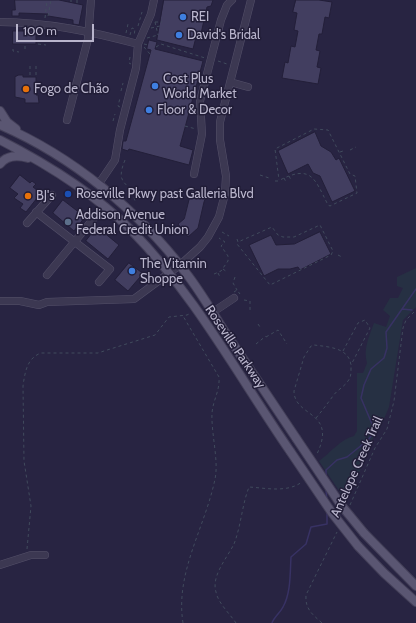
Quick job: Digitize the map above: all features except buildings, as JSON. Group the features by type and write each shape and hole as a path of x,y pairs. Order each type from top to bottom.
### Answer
{"main road":[{"path":"0,111 8,122 34,142"},
{"name":"Roseville Parkway","path":"0,125 34,142 98,185 137,219 180,265 213,312 341,505 364,533 416,586"},
{"name":"Roseville Parkway","path":"0,140 46,166 104,206 131,230 170,272 332,513 358,546 384,573 416,602"},
{"path":"0,164 9,157 16,156 26,158 46,166"}],"street":[{"path":"67,120 88,32 91,0"},
{"path":"98,185 115,160 120,130 141,42 154,0"},
{"path":"194,174 202,134 200,101 221,20 227,5 232,0"},
{"path":"0,301 20,301 38,306 47,302 134,299 180,265 208,237 223,206 226,176 220,149 220,131 230,82 251,0"},
{"path":"0,22 36,24 141,42"},
{"path":"230,82 248,87"},
{"path":"27,222 52,195"},
{"path":"47,275 104,206"},
{"path":"36,212 110,270 99,282"},
{"path":"213,312 236,295"},
{"path":"0,565 31,555 46,555"}],"path":[{"path":"44,20 47,0"},
{"path":"48,16 51,0"},
{"path":"138,26 142,12"},
{"path":"152,22 162,22"},
{"path":"141,42 147,38 158,35 155,22"},
{"path":"126,33 128,24"},
{"path":"149,30 156,26 160,26"},
{"path":"130,34 132,28 135,29 134,36 141,42 150,54"},
{"path":"141,42 148,44"},
{"path":"25,44 25,49"},
{"path":"38,44 46,45"},
{"path":"156,46 161,44 206,58"},
{"path":"13,49 12,51 19,52"},
{"path":"215,60 227,64"},
{"path":"30,66 30,74"},
{"path":"36,66 36,74"},
{"path":"121,91 123,84"},
{"path":"113,121 115,114"},
{"path":"186,126 199,130"},
{"path":"275,181 279,180 289,176 300,173 311,176 330,206 357,193 355,176 350,174 328,130 314,128 275,149 279,180"},
{"path":"350,150 356,147"},
{"path":"339,152 343,151"},
{"path":"125,160 121,169 121,176 135,201"},
{"path":"260,175 269,178"},
{"path":"289,176 291,180"},
{"path":"284,178 286,182"},
{"path":"237,239 237,244 270,285 332,255 333,252 320,225 291,238 278,235 272,226 238,242"},
{"path":"222,232 229,236"},
{"path":"214,274 222,269 228,261 228,256 220,246 225,242 218,238"},
{"path":"338,255 342,257"},
{"path":"222,269 227,272"},
{"path":"217,273 220,277"},
{"path":"235,277 233,283 237,290 236,295"},
{"path":"236,295 237,290"},
{"path":"244,300 250,301 250,313"},
{"path":"24,557 29,542 31,506 24,460 23,386 24,375 30,360 34,356 41,353 104,352 155,335 169,317 183,316 196,310"},
{"name":"Antelope Creek Trail","path":"348,510 375,448 387,429 394,401 403,328 406,320 416,310"},
{"path":"183,316 219,377 220,385 212,412 215,478 202,525 184,576 181,596 183,623"},
{"path":"343,352 358,323 365,320 370,328 351,366"},
{"path":"258,324 260,328"},
{"path":"256,344 278,330 287,344"},
{"path":"314,460 321,444 323,434 316,418 296,402 294,391 304,357 311,346 314,345 334,348 343,352 347,355 351,366 351,376 348,381 333,395 327,406 316,418"},
{"path":"236,623 218,599 215,582 236,538 242,503 249,486 292,488 302,483 305,477"},
{"name":"Antelope Creek Trail","path":"322,623 308,610 305,604 306,595 338,529"}],"shaded area":[{"path":"416,268 416,307 403,320 389,407 381,426 372,440 371,446 351,491 342,495 319,461 340,443 354,436 357,431 357,373 363,373 367,363 366,348 370,333 374,323 386,327 390,316 383,310 390,298 398,298 403,288 397,286 397,277"}],"waterway":[{"path":"326,478 326,470 337,460 347,457 368,440 375,431 361,398 364,385 371,369 384,358 387,348 386,332 416,289"},
{"path":"402,309 412,310"},
{"path":"326,490 327,500"},
{"path":"272,623 286,601 290,583 291,557 306,544 311,527 327,524 327,512"}],"place":[{"name":"REI","path":"183,17"},
{"name":"David's Bridal","path":"179,35"},
{"name":"Cost Plus World Market","path":"155,86"},
{"name":"Fogo de Chão","path":"26,89"},
{"name":"Floor & Decor","path":"149,110"},
{"name":"Roseville Pkwy past Galleria Blvd","path":"68,194"},
{"name":"BJ's","path":"28,196"},
{"name":"Addison Avenue Federal Credit Union","path":"68,222"},
{"name":"The Vitamin Shoppe","path":"132,271"}]}
